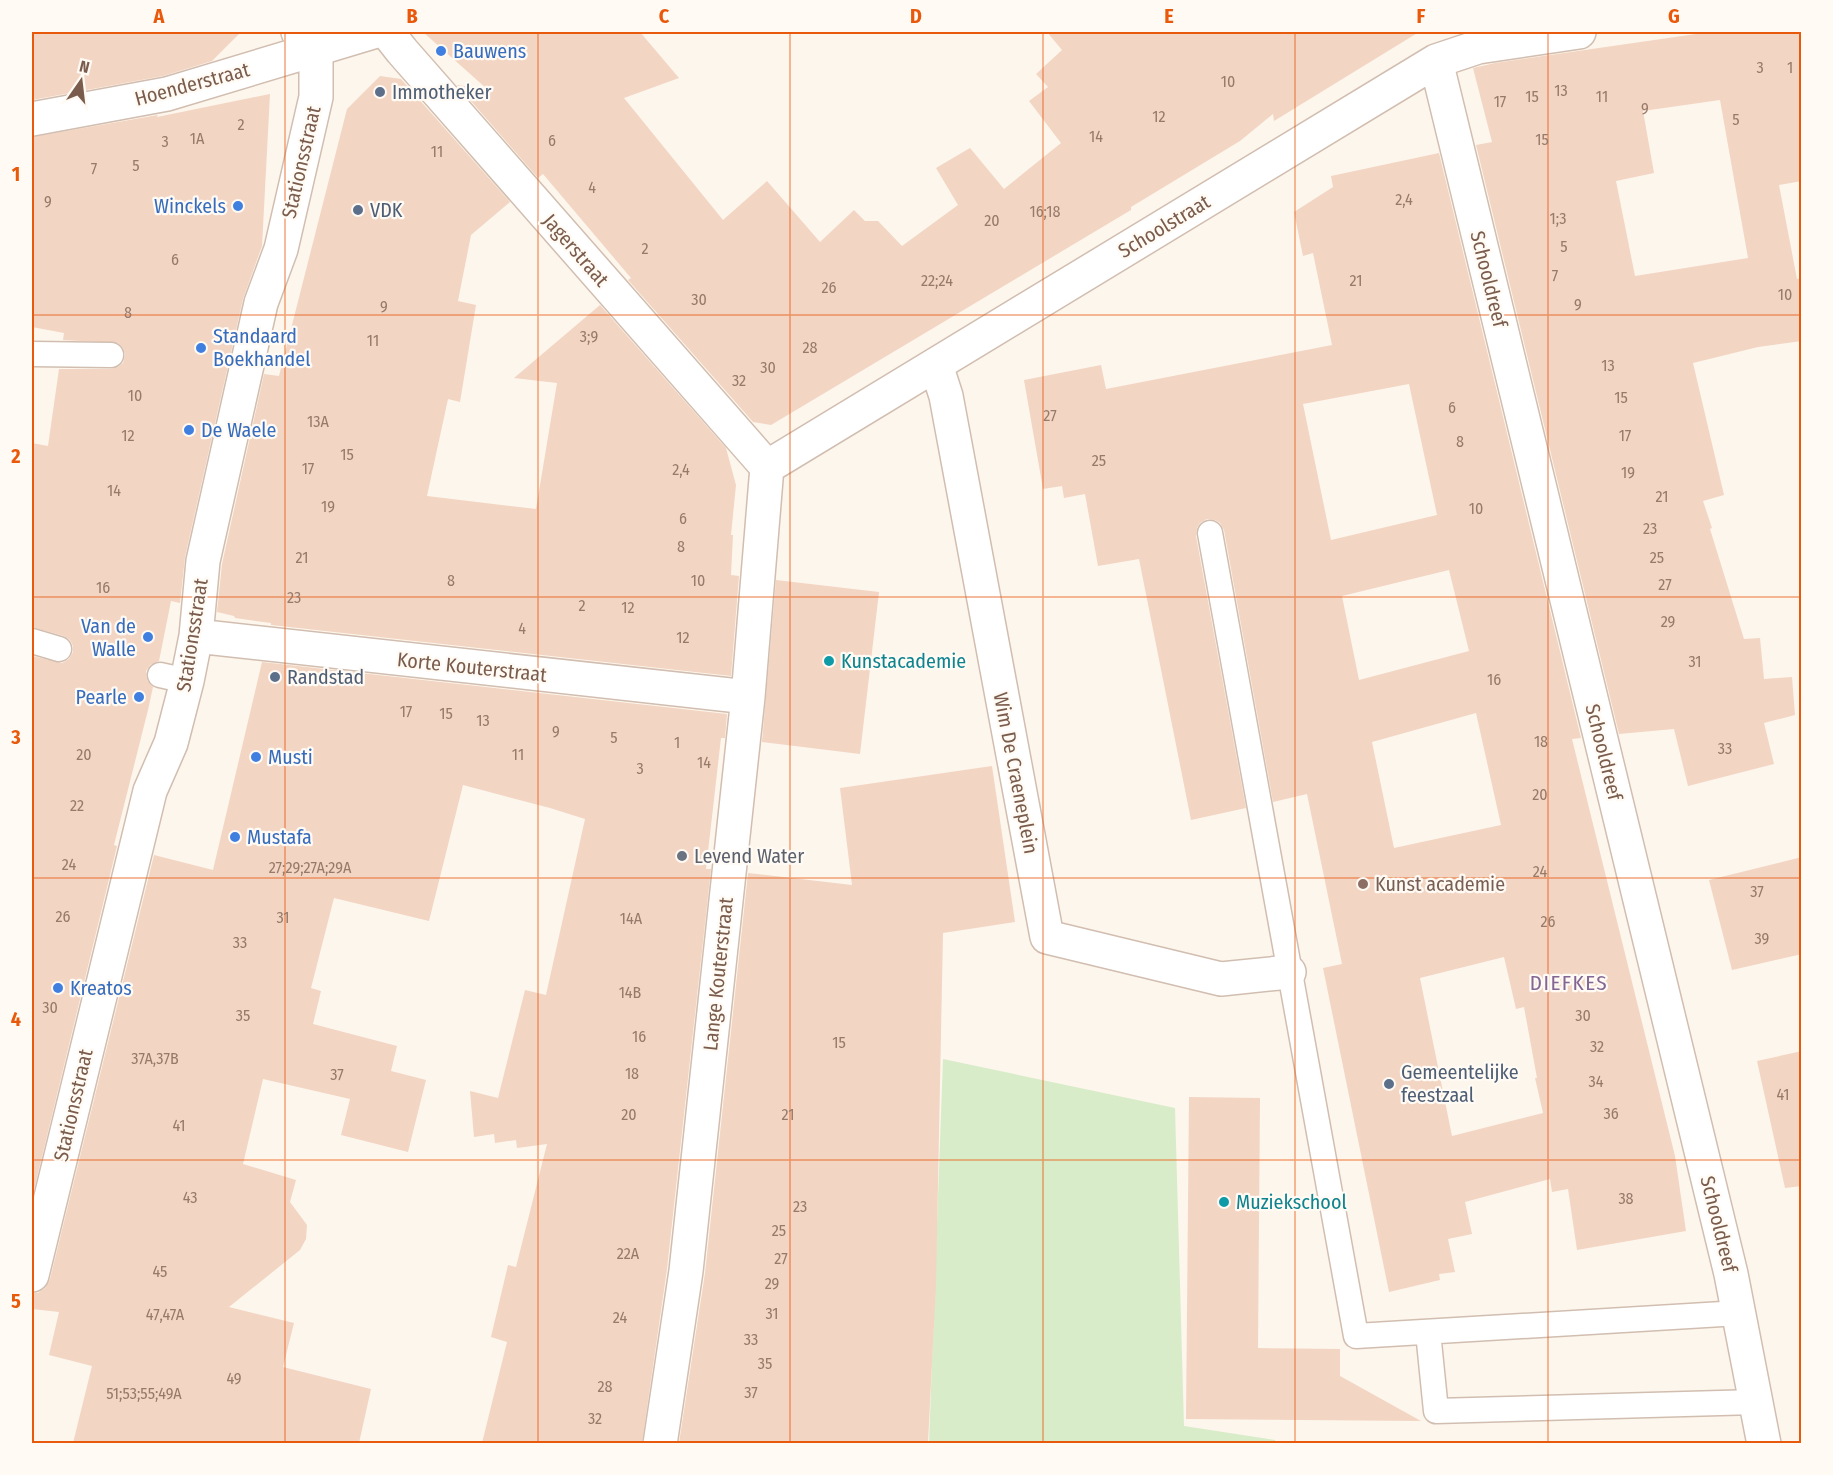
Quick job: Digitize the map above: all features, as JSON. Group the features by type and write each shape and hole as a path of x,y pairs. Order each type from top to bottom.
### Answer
{"street":[{"path":"307,40 373,32"},
{"name":"Jagerstraat","path":"387,32 417,69 768,467"},
{"name":"Schoolstraat","path":"768,467 1436,62 1478,47 1579,32"},
{"name":"Hoenderstraat","path":"32,119 167,94 307,40"},
{"name":"Stationsstraat","path":"32,1275 150,791 171,743 173,678 196,636 206,549 261,303 281,249 316,97 307,40"},
{"name":"Schooldreef","path":"1436,62 1731,1274 1764,1443"},
{"name":"Wim De Craeneplein","path":"936,365 946,396 1047,937 1221,979 1289,972"},
{"name":"Lange Kouterstraat","path":"660,1443 686,1271 748,697 768,467"},
{"name":"Korte Kouterstraat","path":"196,636 748,697"}],"lane":[{"path":"32,354 111,355"},
{"path":"1210,533 1356,1336 1739,1313"},
{"path":"32,642 59,649"},
{"path":"1428,1332 1436,1412 1756,1402"}],"green space":[{"path":"943,1059 1175,1108 1184,1426 1275,1440 1275,1443 929,1444"}],"building":[{"path":"32,32 241,32 212,61 163,76 32,100"},
{"path":"423,32 640,32 679,78 624,98 723,220 767,181 820,242 854,210 865,221 878,221 902,246 958,205 936,168 970,148 1004,189 1061,143 1029,101 1048,87 1036,74 1062,50 1047,32 1419,32 1274,121 1273,114 1240,141 1131,207 1131,210 771,425 753,422 628,280 631,278 543,174 538,178 457,85 487,89"},
{"path":"1710,32 1802,32 1802,181 1779,185 1797,279 1802,278 1802,341 1758,347 1693,363 1724,495 1703,501 1744,639 1760,638 1764,679 1792,677 1795,715 1764,723 1774,764 1688,786 1674,729 1619,734 1476,145 1492,142 1473,68","holes":["1720,100 1748,258 1635,276 1616,181 1654,173 1643,111"]},
{"path":"380,76 401,79 510,202 471,235 458,301 476,305 460,402 448,399 427,496 536,509 557,383 514,378 600,305 726,448 736,485 731,535 733,535 731,575 739,576 731,676 271,625 271,623 235,618 217,612 222,564 264,374 279,376 347,109"},
{"path":"270,94 262,246 243,299 185,557 180,603 171,601 159,661 150,665 146,671 147,680 153,687 32,1198 32,656 62,663 69,659 73,646 64,636 32,627 32,443 48,446 59,369 111,369 123,363 125,355 118,343 63,340 64,333 32,327 32,137 158,115 157,117"},
{"path":"1439,153 1581,738 1572,739 1675,1156 1686,1231 1577,1250 1568,1189 1552,1192 1550,1179 1465,1202 1472,1234 1448,1239 1455,1272 1439,1274 1440,1280 1389,1292 1323,968 1342,964 1307,794 1273,802 1224,530 1220,523 1207,519 1200,523 1196,536 1246,808 1191,820 1139,559 1098,566 1085,494 1064,498 1062,486 1043,489 1024,380 1101,365 1106,389 1332,345 1313,253 1303,256 1294,212 1333,187 1331,176","holes":["1409,384 1437,515 1331,540 1303,404","1449,570 1469,651 1359,680 1342,596","1476,713 1501,825 1394,848 1372,742","1504,957 1516,1009 1524,1007 1543,1113 1452,1136 1420,978"]},
{"name":"Kunstacademie","path":"776,580 879,592 860,754 762,742"},
{"path":"262,662 727,714 725,738 721,738 706,869 711,869 667,1269 642,1443 482,1443 507,1342 491,1337 508,1265 516,1267 547,1144 517,1148 516,1140 495,1143 494,1134 474,1137 470,1091 498,1098 525,990 546,995 585,819 463,785 429,921 334,898 311,988 321,991 313,1024 397,1046 391,1071 426,1080 408,1152 341,1135 350,1099 263,1079 243,1164 296,1180 290,1202 307,1225 306,1239 300,1250 229,1307 294,1323 283,1367 371,1389 359,1443 73,1443 92,1366 49,1355 59,1312 32,1309 32,1293 38,1293 45,1288 50,1279 154,855 213,870"},
{"path":"992,766 1015,922 943,933 936,1284 928,1443 679,1443 705,1273 748,873 852,885 840,788"},
{"path":"1802,857 1802,954 1732,970 1709,880"},
{"path":"1802,1051 1802,1186 1785,1188 1757,1061"},
{"name":"Muziekschool","path":"1189,1097 1260,1098 1258,1348 1340,1349 1340,1376 1421,1421 1186,1419"}],"place":[{"name":"Bauwens","path":"441,51"},
{"name":"Immotheker","path":"380,92"},
{"name":"Winckels","path":"238,206"},
{"name":"VDK","path":"358,210"},
{"name":"Standaard Boekhandel","path":"201,348"},
{"name":"De Waele","path":"189,430"},
{"name":"Van de Walle","path":"148,637"},
{"name":"Kunstacademie","path":"829,661"},
{"name":"Randstad","path":"275,677"},
{"name":"Pearle","path":"139,697"},
{"name":"Musti","path":"256,757"},
{"name":"Mustafa","path":"235,837"},
{"name":"Levend Water","path":"682,856"},
{"name":"Kunst academie","path":"1363,884"},
{"name":"Kreatos","path":"58,988"},
{"name":"Gemeentelijke feestzaal","path":"1389,1084"},
{"name":"Muziekschool","path":"1224,1202"}],"district":[{"name":"DIEFKES","path":"1569,983"}]}
